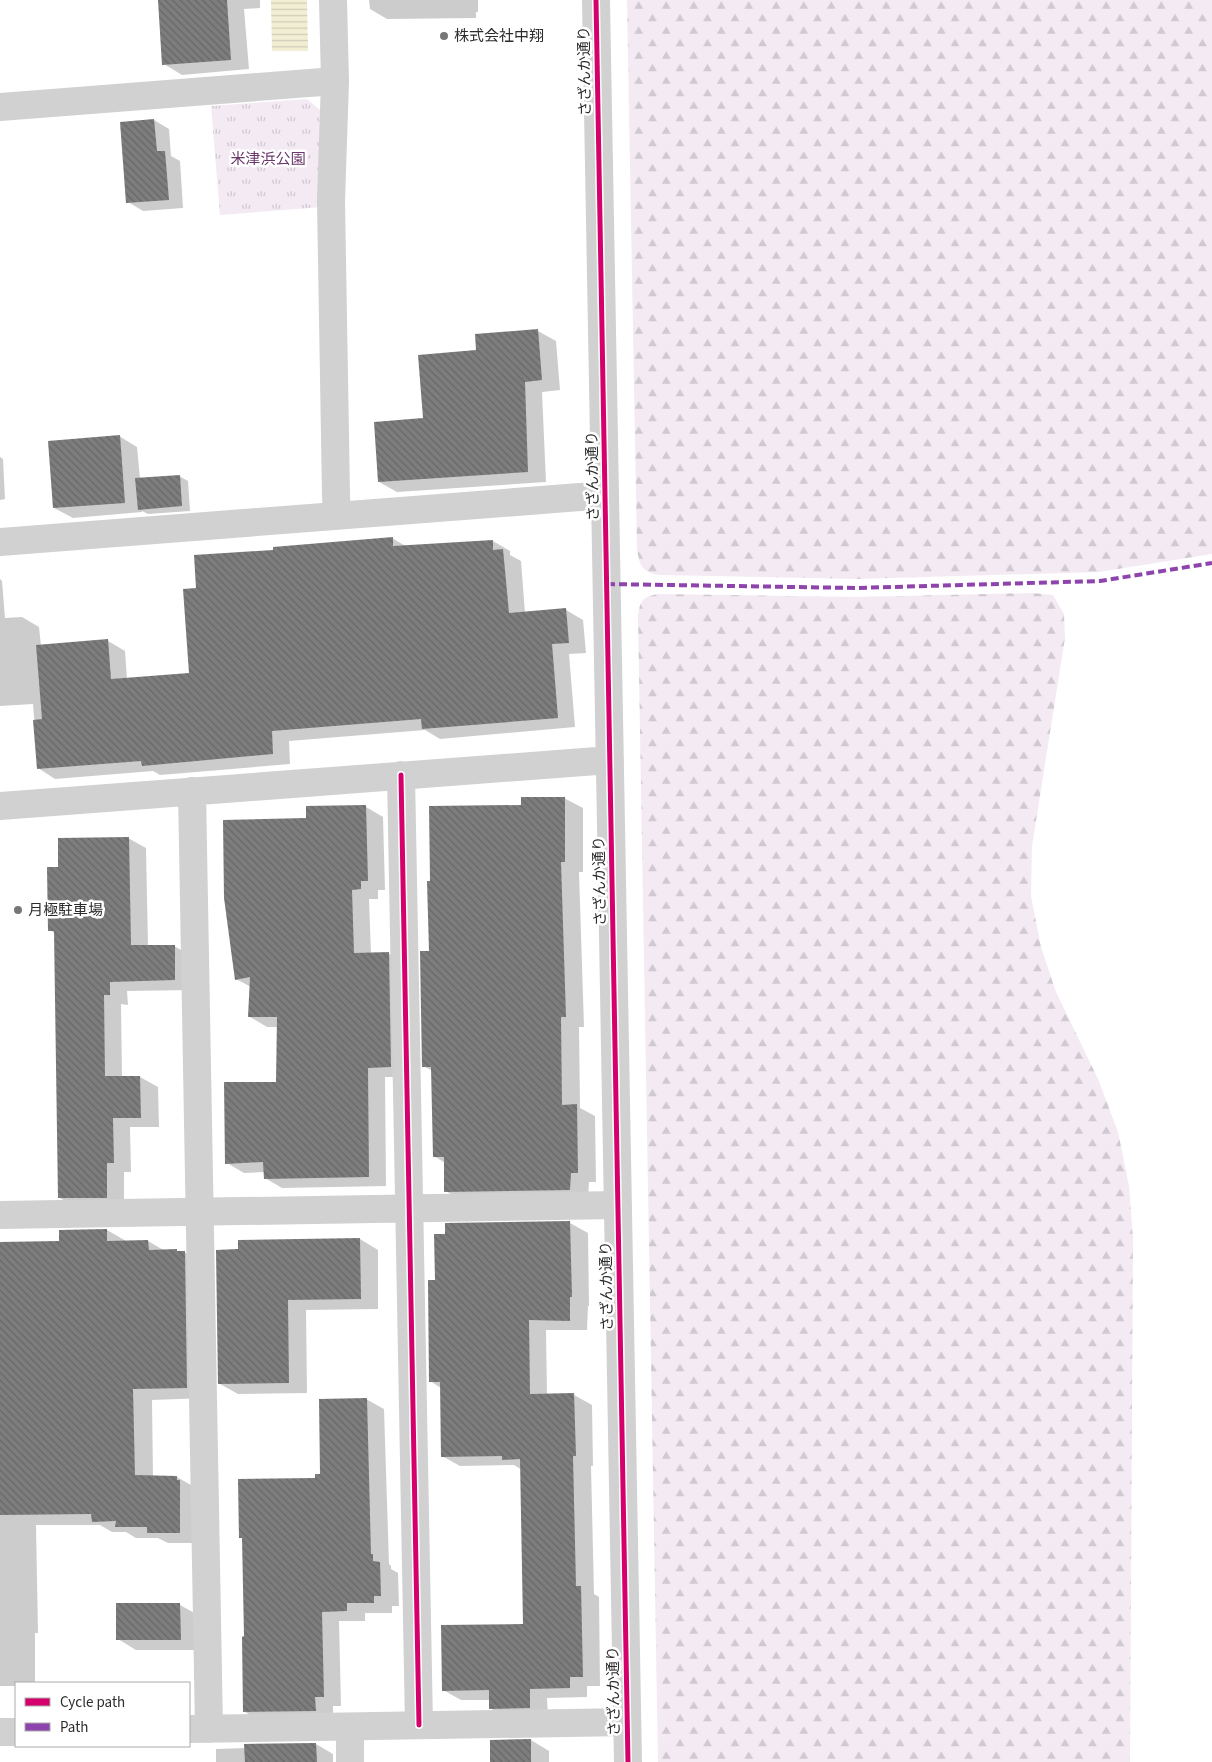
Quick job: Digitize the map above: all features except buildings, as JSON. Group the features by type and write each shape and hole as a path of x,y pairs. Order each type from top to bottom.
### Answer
{"street":[{"path":"333,0 335,81 331,201 337,515"},
{"name":"さざんか通り","path":"596,0 628,1762"},
{"path":"0,107 335,81"},
{"path":"0,542 606,496"},
{"path":"0,806 610,760"},
{"path":"401,775 418,1725"},
{"path":"192,791 200,1212 199,1729 627,1722"},
{"path":"0,1215 618,1205"},
{"path":"350,1727 350,1762"},
{"path":"0,1732 15,1732"}],"green space":[{"path":"627,0 1212,0 1212,554 1099,572 857,579 659,575 645,570 639,560 637,550"},
{"name":"米津浜公園","path":"307,99 320,110 322,207 220,215 211,106"},
{"path":"1033,593 1053,595 1064,614 1065,638 1032,846 1031,896 1041,947 1056,992 1098,1079 1118,1132 1129,1186 1133,1238 1130,1762 658,1762 638,616 640,607 645,598 658,594 857,597"}],"shaded area":[{"path":"271,0 307,0 308,51 272,51"}],"marked path":[{"path":"607,584 857,588 1100,581 1212,563"}],"cycle path":[{"path":"596,0 628,1762"},
{"path":"401,775 419,1725"}],"place":[{"name":"株式会社中翔","path":"444,36"},
{"name":"月極駐車場","path":"18,910"}]}
